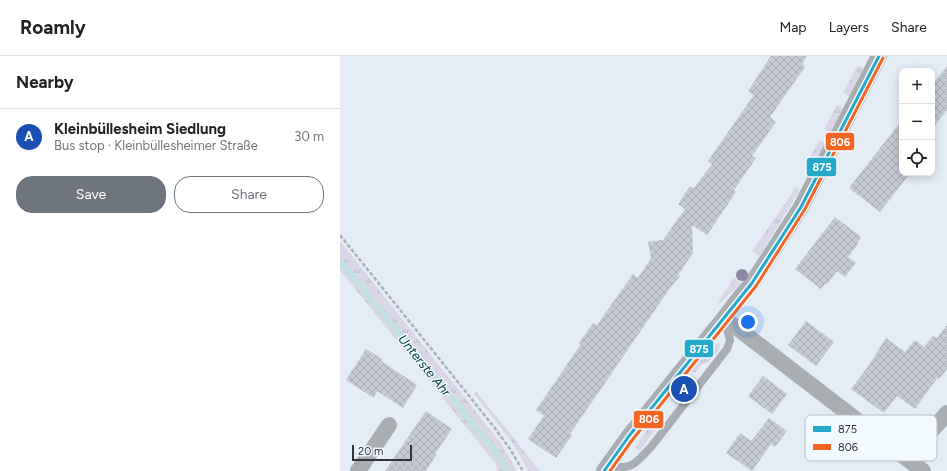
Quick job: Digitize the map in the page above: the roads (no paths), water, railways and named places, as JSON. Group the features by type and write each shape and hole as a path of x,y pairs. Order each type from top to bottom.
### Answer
{"street":[{"path":"606,468 740,297 752,284 801,208 879,56"},
{"path":"724,318 850,415"},
{"path":"937,424 947,413"},
{"path":"358,471 389,425"},
{"path":"910,461 923,471"}],"lane":[{"path":"606,468 623,468 632,465 637,462 655,442 727,349 730,340 724,318"}],"waterway":[{"name":"Unterste Ahr","path":"340,261 500,457 507,471"}],"place":[{"name":"Kleinbüllesheim Siedlung","path":"684,389"}]}
